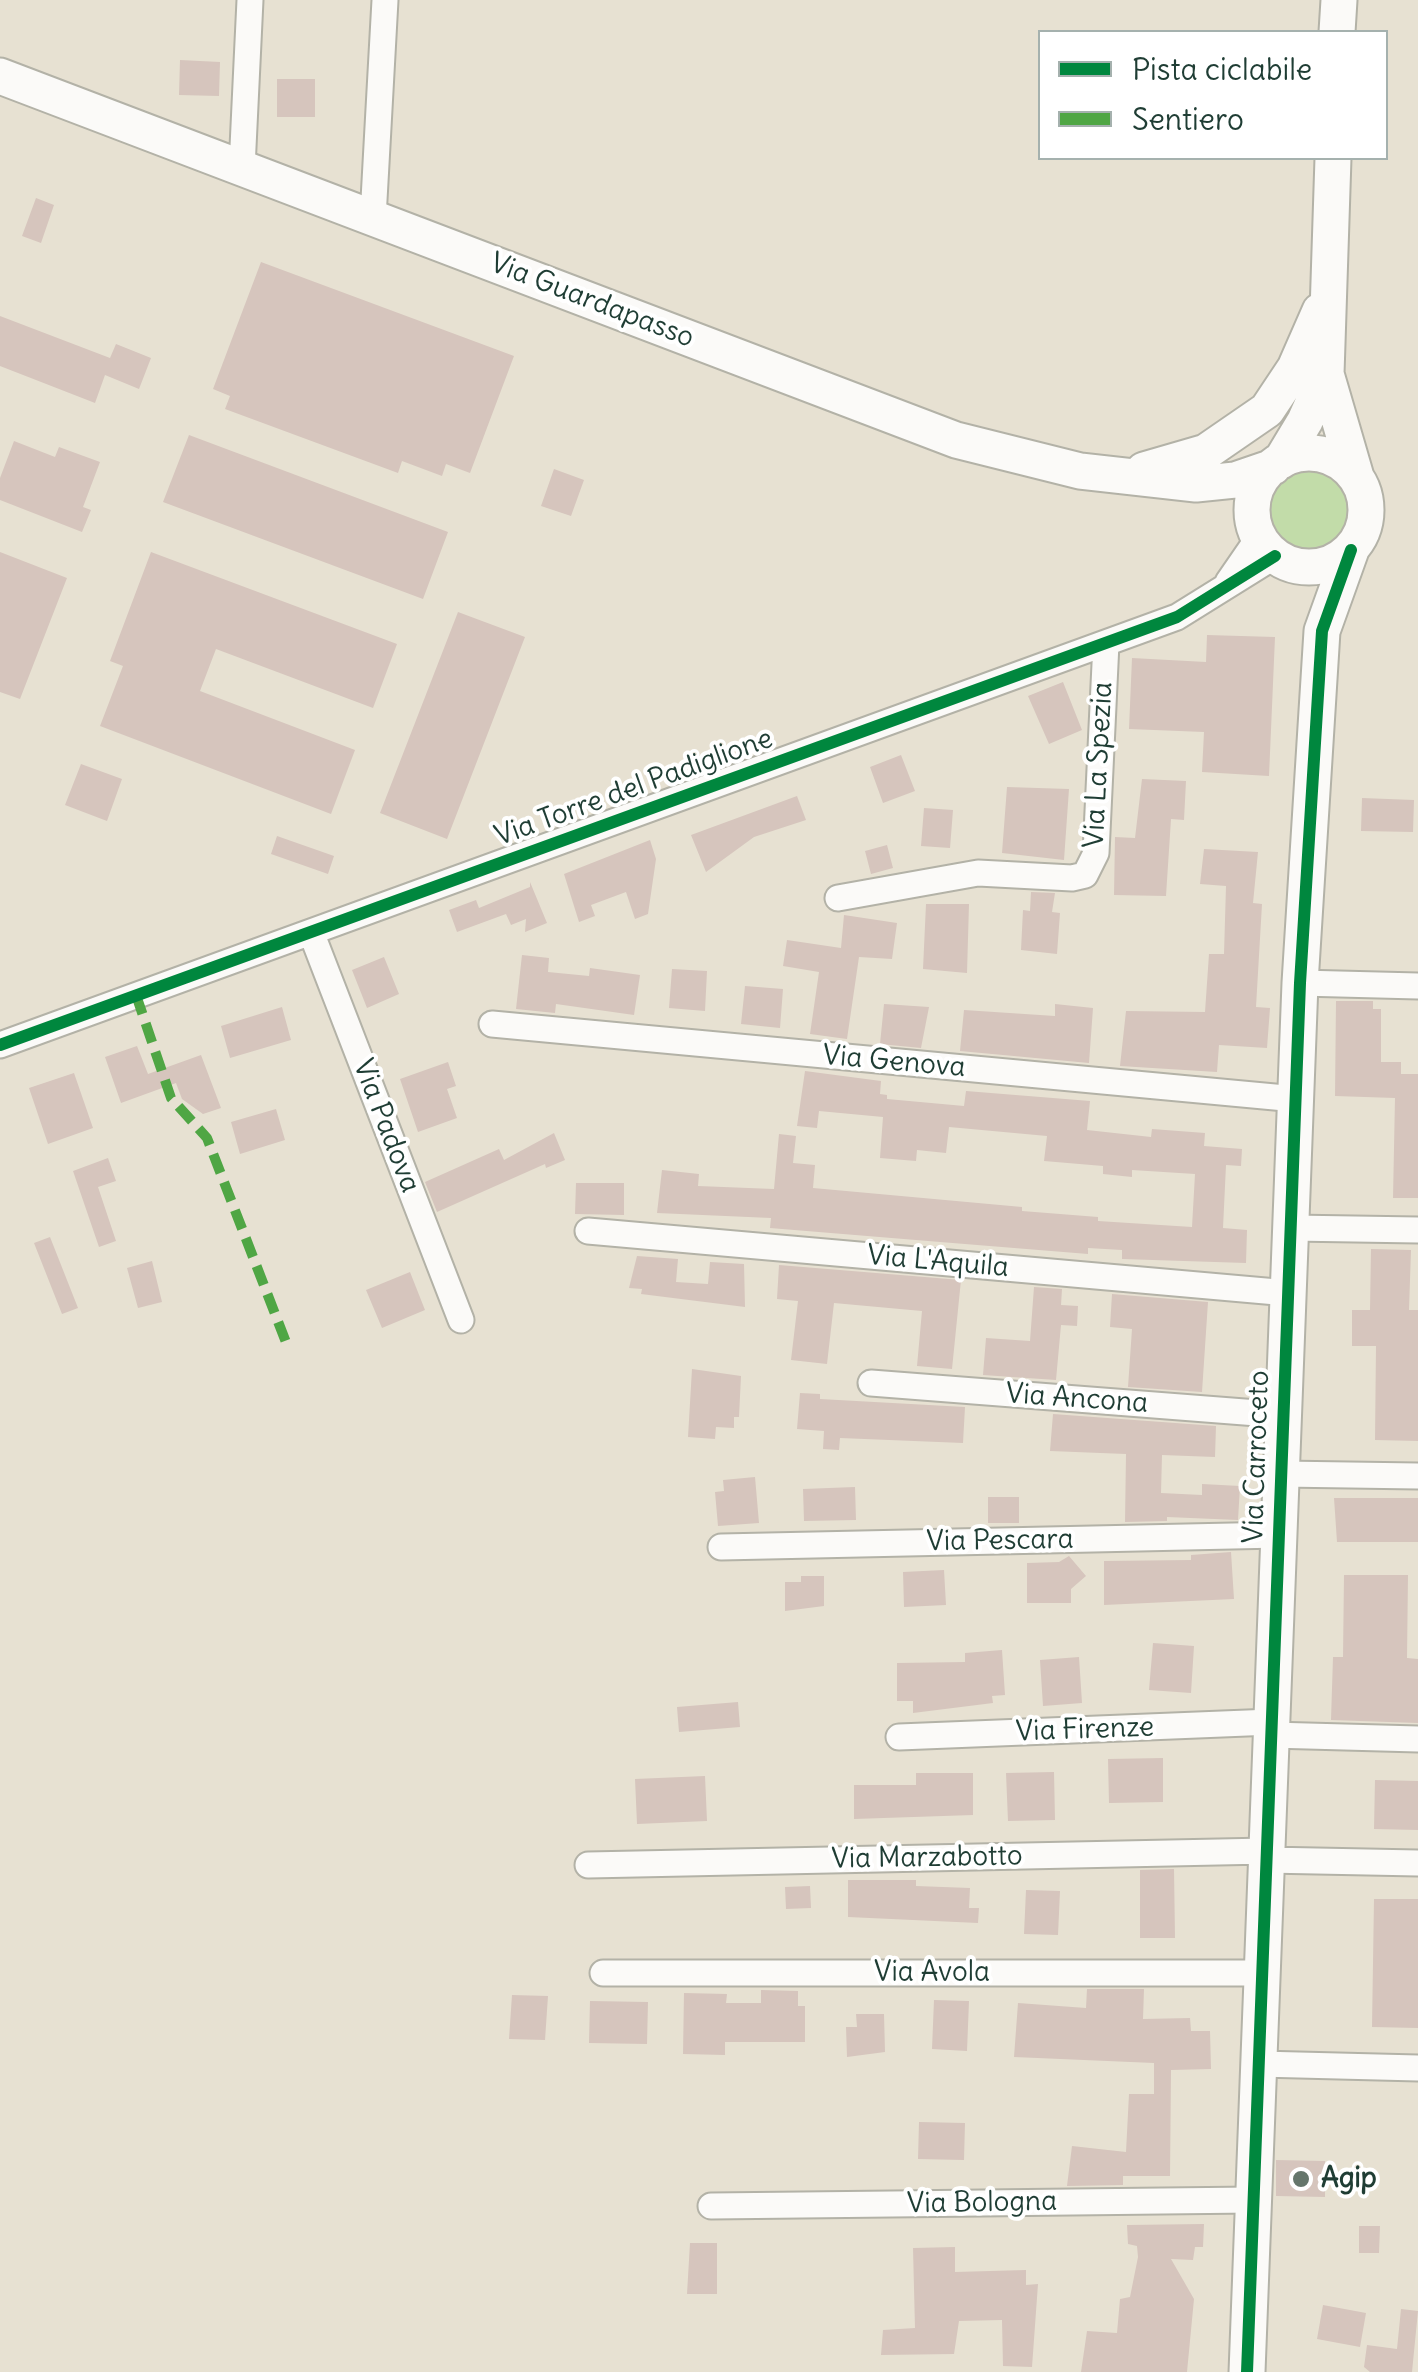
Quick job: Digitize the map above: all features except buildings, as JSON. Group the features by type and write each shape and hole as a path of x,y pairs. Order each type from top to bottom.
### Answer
{"street":[{"path":"242,168 250,0"},
{"path":"373,218 384,0"},
{"path":"1338,0 1338,30"},
{"name":"Via Guardapasso","path":"0,76 942,436 1012,456 1116,476 1196,484 1234,480 1277,464"},
{"path":"1326,374 1305,421 1255,494 1269,546 1315,567 1350,550 1366,522 1363,490 1326,374 1333,160"},
{"path":"1116,476 1179,463 1250,426 1281,392 1328,292"},
{"path":"1277,464 1321,454 1356,476"},
{"name":"Via Guardapasso","path":"1196,484 1269,546"},
{"name":"Via Torre del Padiglione","path":"0,1045 1177,618 1220,594 1269,546"},
{"name":"Via Carroceto","path":"1269,546 1310,599 1322,632"},
{"name":"Via Carroceto","path":"1247,2372 1300,983 1322,632 1350,550"},
{"name":"Via La Spezia","path":"838,898 978,873 1072,878 1085,875 1096,853 1106,643"},
{"name":"Via Padova","path":"311,932 460,1320"},
{"path":"1300,983 1418,986"},
{"name":"Via Genova","path":"492,1024 1296,1099"},
{"path":"1291,1228 1418,1230"},
{"name":"Via L'Aquila","path":"588,1230 1288,1293"},
{"name":"Via Ancona","path":"871,1383 1283,1415"},
{"path":"1281,1474 1418,1476"},
{"name":"Via Pescara","path":"721,1548 1279,1535"},
{"name":"Via Firenze","path":"899,1737 1271,1729 1418,1739"},
{"name":"Via Marzabotto","path":"588,1865 1267,1855 1418,1862"},
{"name":"Via Avola","path":"602,1973 1262,1974"},
{"path":"1258,2064 1418,2068"},
{"name":"Via Bologna","path":"711,2206 1254,2200"}],"green space":[{"path":"1310,464 1328,467 1343,477 1353,492 1353,528 1343,543 1328,553 1310,556 1292,553 1277,543 1267,528 1264,510 1267,492 1277,477 1292,467"}],"marked path":[{"path":"136,995 171,1098 207,1138 289,1350"}],"cycle path":[{"path":"1247,2372 1300,983 1322,631 1351,550"},
{"path":"0,1045 1177,617 1275,556"}],"place":[{"name":"Agip","path":"1301,2179"}]}
